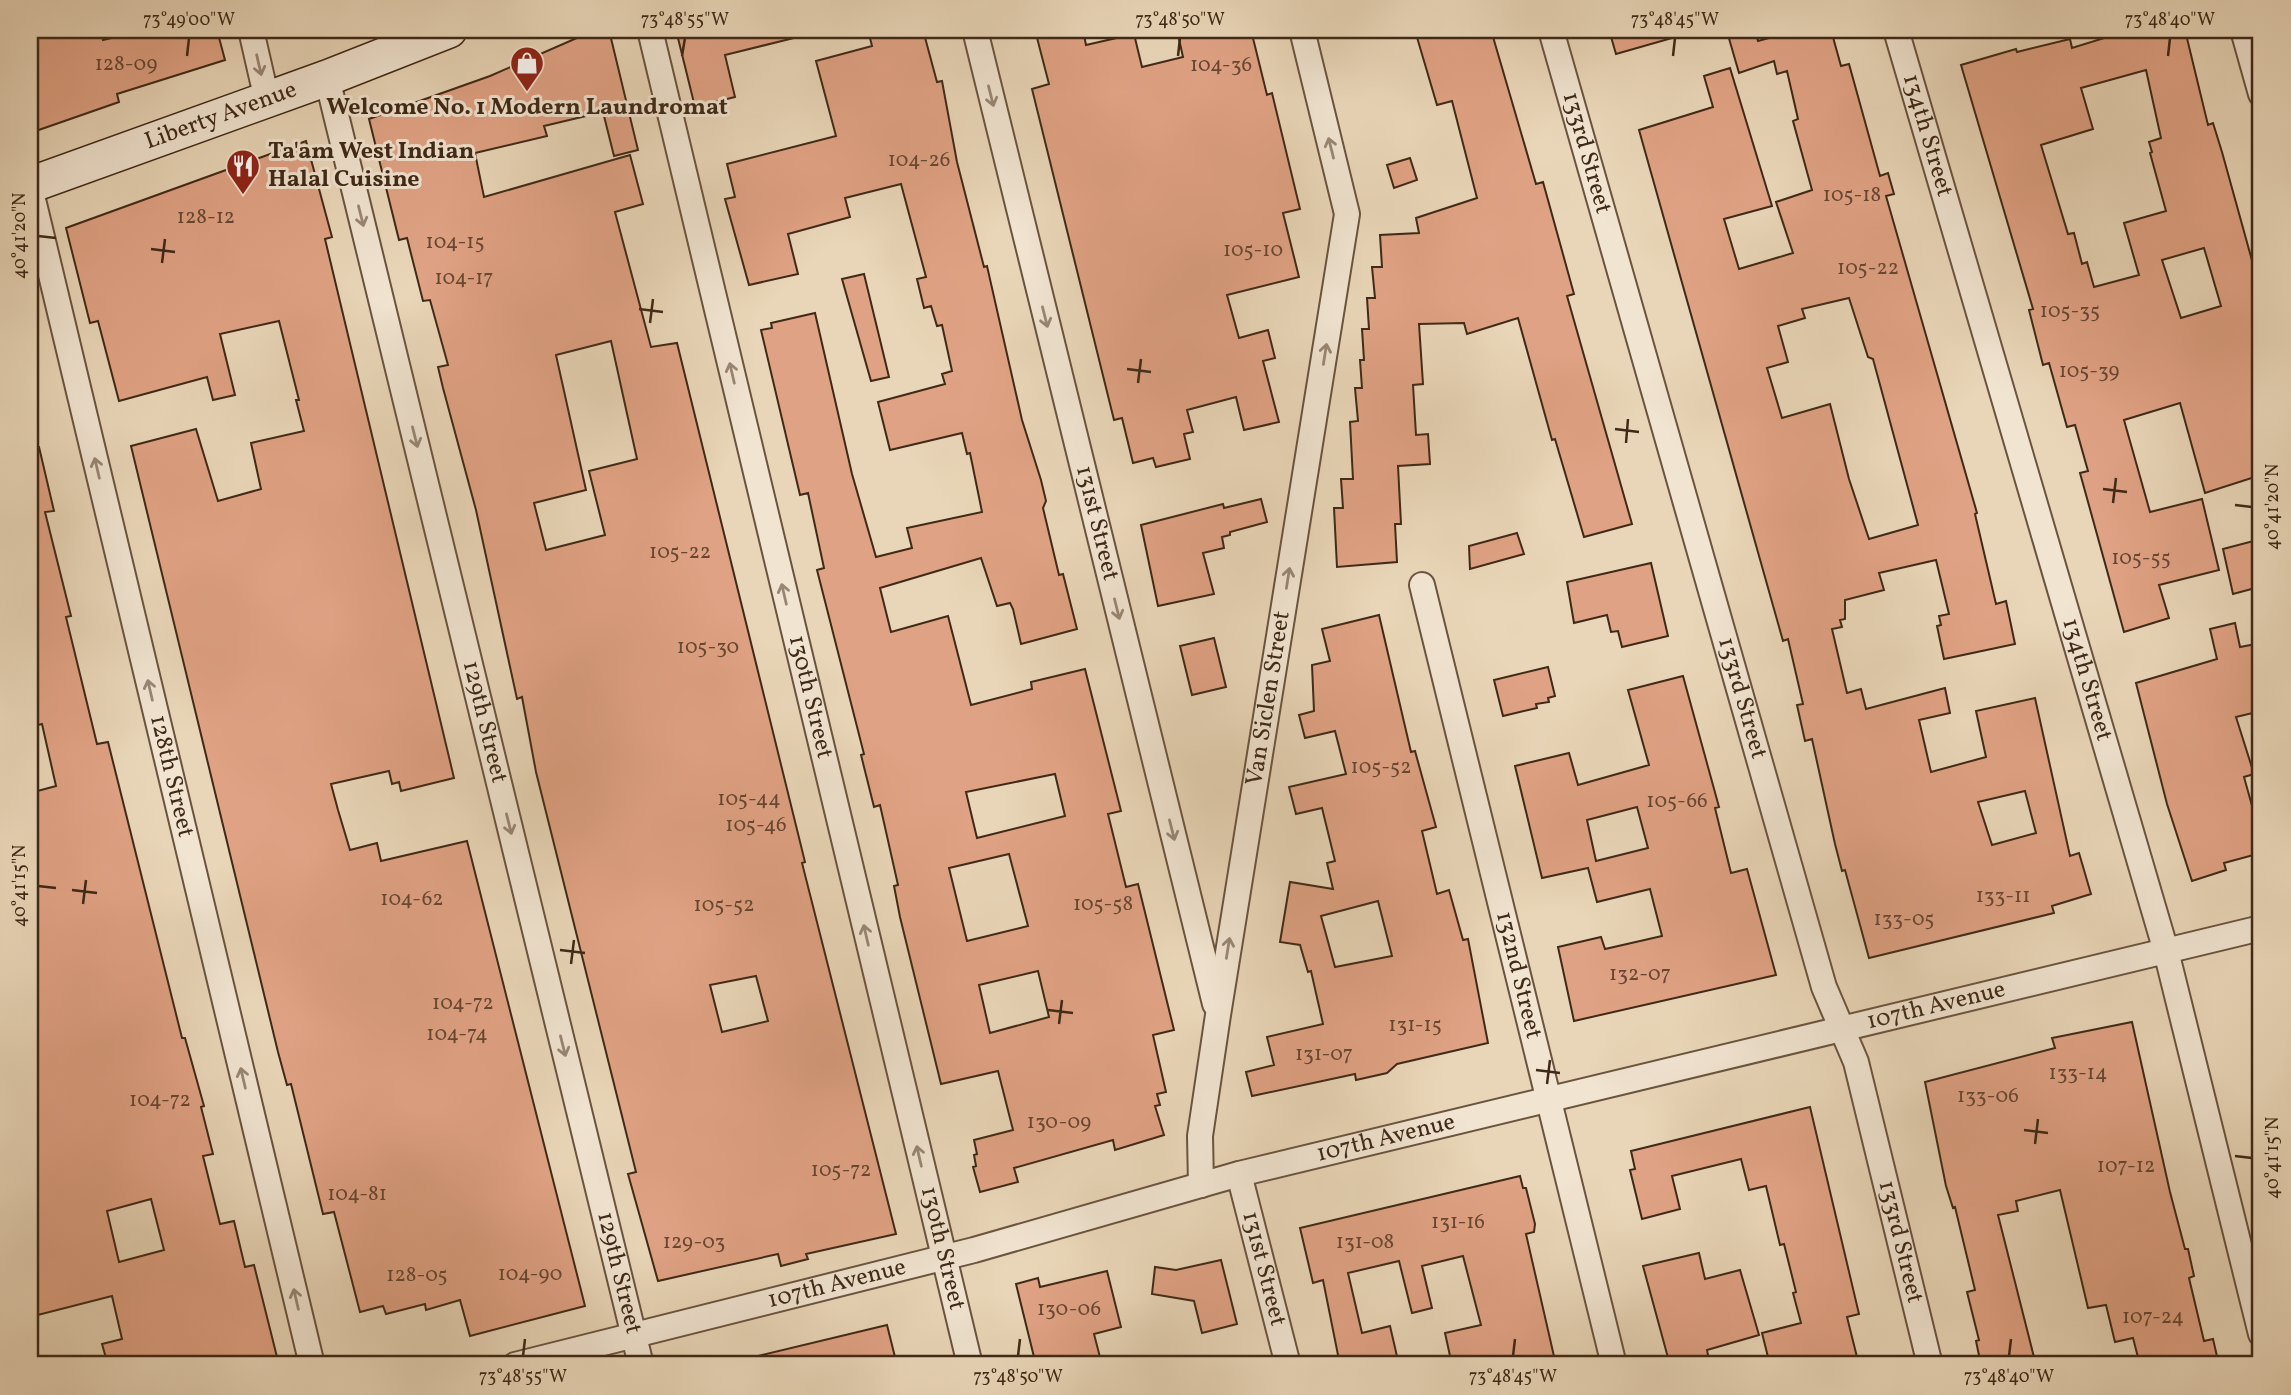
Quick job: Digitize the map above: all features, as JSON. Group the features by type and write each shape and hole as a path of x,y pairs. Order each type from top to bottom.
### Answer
{"street":[{"path":"251,30 267,100"},
{"name":"Liberty Avenue","path":"30,186 327,78 449,30"},
{"name":"130th Street","path":"650,30 970,1365"},
{"name":"131st Street","path":"975,30 1217,1015"},
{"name":"Van Siclen Street","path":"1201,1185 1199,1136 1217,1015 1347,214 1303,30"},
{"name":"133rd Street","path":"1551,30 1824,988 1856,1062 1930,1365"},
{"name":"134th Street","path":"1896,30 2166,951 2261,1334"},
{"path":"2243,30 2261,93"},
{"name":"129th Street","path":"327,78 641,1365"},
{"name":"128th Street","path":"30,186 312,1365"},
{"name":"132nd Street","path":"1422,585 1614,1365"},
{"name":"107th Avenue","path":"515,1365 943,1258 1239,1174 2261,928"},
{"name":"131st Street","path":"1239,1174 1288,1365"}],"building":[{"path":"30,30 101,30 103,40 145,30 217,30 225,60 117,94 119,102 30,133"},
{"path":"595,30 609,30 638,150 614,156 603,112 544,126 547,136 475,153 484,197 630,155 643,204 615,212 651,347 677,343 805,862 802,863 896,1234 806,1254 808,1259 781,1266 778,1254 658,1281 628,1174 636,1172 536,772 522,697 517,699 476,510 438,367 448,365 430,300 423,301 407,238 399,240 369,119 490,76","holes":["611,341 637,459 589,471 605,535 546,550 534,503 586,490 556,355","756,976 768,1021 722,1032 710,985"]},
{"path":"676,30 793,30 794,38 725,55 735,97 695,107"},
{"path":"868,30 923,30 937,82 942,81 957,162 984,267 987,266 1022,420 1041,480 1046,501 1043,508 1059,575 1063,574 1077,629 1021,644 1013,609 1010,603 997,606 981,558 880,588 891,632 948,616 971,705 1032,689 1031,682 1085,669 1121,811 1108,814 1126,887 1138,884 1174,1030 1153,1035 1166,1092 1157,1094 1160,1105 1155,1106 1164,1135 1115,1150 1113,1140 1014,1168 1018,1182 980,1192 973,1167 976,1166 974,1155 977,1154 974,1140 1013,1130 998,1071 941,1084 900,917 894,886 898,885 880,805 874,807 861,755 864,754 817,570 824,568 808,493 800,495 761,330 772,328 771,323 815,313 852,474 876,557 912,548 907,528 982,512 970,453 967,454 962,433 890,450 878,402 945,384 942,374 952,371 942,325 937,326 931,306 924,308 917,279 926,277 901,184 845,198 850,217 788,234 798,274 749,285 725,199 735,197 727,164 836,136 816,61 872,46","holes":["1055,774 1065,816 977,838 966,792","1009,854 1028,926 967,941 949,868","1038,971 1049,1017 990,1033 979,985"]},
{"path":"1035,30 1083,30 1086,45 1134,34 1142,67 1183,57 1177,30 1251,30 1267,95 1272,93 1300,209 1283,213 1299,277 1227,295 1239,338 1268,330 1275,358 1263,361 1279,422 1244,430 1236,397 1187,410 1193,432 1184,434 1190,459 1156,467 1153,458 1133,463 1122,418 1114,420 1032,89 1049,84"},
{"path":"1428,30 1491,30 1536,184 1543,182 1574,294 1567,296 1632,524 1584,537 1555,439 1552,440 1518,318 1467,334 1464,323 1419,324 1423,384 1413,385 1416,435 1428,434 1430,464 1398,466 1401,524 1395,524 1397,562 1337,567 1334,508 1343,508 1341,479 1353,479 1350,422 1358,421 1355,388 1362,388 1362,329 1369,329 1367,298 1375,298 1372,267 1382,267 1380,235 1419,233 1416,218 1477,198 1452,101 1437,105 1416,34"},
{"path":"1609,30 1678,30 1679,36 1616,54"},
{"path":"1755,30 1758,41 1798,30 1831,30 1841,66 1849,64 1880,176 1888,173 1894,194 1886,196 1977,513 1975,514 1996,604 2006,601 2015,644 1944,659 1937,626 1941,625 1939,616 1949,614 1936,560 1879,573 1884,590 1845,600 1845,619 1840,620 1842,627 1832,629 1847,693 1861,689 1866,709 1945,688 1950,713 1919,720 1931,772 1986,757 1976,711 2035,698 2070,856 2079,853 2091,894 2052,906 2054,913 1869,958 1845,870 1842,871 1812,739 1805,741 1797,705 1803,704 1788,639 1783,641 1639,130 1713,107 1704,76 1730,68 1772,206 1724,219 1739,269 1793,253 1776,202 1812,190 1793,121 1798,119 1787,71 1777,74 1774,61 1739,73 1728,35","holes":["1849,298 1868,357 1873,359 1918,525 1869,539 1849,479 1830,404 1782,418 1767,368 1788,362 1778,326 1805,318 1802,309","2025,791 2036,833 1992,845 1978,802"]},
{"path":"2130,30 2185,30 2208,125 2213,123 2261,293 2261,475 2205,493 2180,403 2124,420 2150,512 2202,499 2219,570 2159,585 2169,618 2124,632 2080,473 2088,471 2075,425 2067,427 2049,363 2043,365 2029,310 2033,309 1961,65 2016,49 2017,52 2070,39 2072,48","holes":["2146,70 2161,138 2149,142 2150,153 2166,211 2124,223 2139,275 2094,287 2087,262 2082,264 2074,233 2068,234 2041,145 2093,129 2081,88","2204,248 2221,306 2181,318 2162,260"]},
{"path":"306,141 332,237 325,239 454,778 401,791 399,782 392,784 389,771 331,784 350,850 377,843 381,861 467,841 585,1306 470,1336 460,1300 426,1310 425,1304 386,1314 383,1306 360,1312 334,1212 323,1214 291,1084 287,1085 278,1052 131,446 196,429 218,501 261,489 251,443 304,431 279,321 220,334 235,395 213,400 207,377 119,401 98,321 90,323 66,228"},
{"path":"1410,158 1417,180 1394,188 1387,165"},
{"path":"864,274 889,377 871,381 842,279"},
{"path":"39,447 54,511 45,512 71,616 66,617 97,744 108,742 182,1038 185,1038 204,1106 201,1107 213,1154 203,1156 220,1224 234,1221 245,1267 254,1265 279,1365 108,1365 102,1344 122,1339 112,1296 30,1317 30,793 56,786 42,724 34,726 30,709 30,448","holes":["151,1199 164,1250 119,1262 107,1211"]},
{"path":"1261,499 1267,522 1230,532 1230,535 1222,537 1224,548 1203,553 1214,594 1158,606 1141,525 1223,504 1224,508"},
{"path":"1517,533 1524,554 1470,569 1469,546"},
{"path":"2261,539 2261,570 2255,571 2259,587 2233,594 2223,549"},
{"path":"1651,563 1668,636 1622,647 1618,631 1611,632 1607,615 1574,623 1567,582"},
{"path":"1379,615 1411,752 1415,751 1436,827 1422,831 1437,894 1449,890 1463,940 1468,939 1488,1043 1397,1064 1387,1073 1356,1080 1355,1074 1252,1096 1246,1072 1274,1065 1267,1037 1323,1024 1311,971 1308,972 1300,945 1280,942 1290,882 1333,889 1327,863 1335,861 1322,808 1296,814 1289,787 1346,774 1335,731 1305,738 1299,715 1314,711 1312,665 1330,661 1322,629","holes":["1378,901 1392,956 1335,967 1321,916"]},
{"path":"2235,623 2240,647 2261,643 2261,665 2252,667 2261,711 2236,717 2254,774 2244,777 2261,838 2261,853 2224,863 2226,870 2192,881 2167,804 2136,683 2217,659 2210,629"},
{"path":"1214,638 1226,687 1192,695 1180,646"},
{"path":"1548,667 1555,696 1548,698 1549,702 1536,704 1537,708 1503,716 1494,680"},
{"path":"1683,676 1719,807 1715,808 1731,873 1747,869 1776,975 1574,1021 1558,947 1601,937 1605,949 1662,936 1650,889 1597,902 1588,868 1542,878 1515,766 1569,753 1578,785 1649,765 1628,690","holes":["1637,807 1648,848 1596,861 1587,820"]},
{"path":"2132,1022 2170,1192 2185,1249 2188,1249 2194,1276 2189,1278 2204,1341 2213,1339 2219,1365 2140,1365 2133,1338 2115,1342 2106,1305 2088,1308 2060,1190 2016,1201 2018,1211 1998,1215 2036,1365 1981,1365 1976,1341 1979,1340 1967,1292 1975,1290 1955,1207 1953,1208 1946,1186 1925,1082 2055,1048 2052,1038"},
{"path":"1810,1107 1859,1314 1847,1317 1859,1365 1770,1365 1762,1333 1801,1323 1784,1244 1780,1245 1766,1186 1749,1190 1741,1159 1672,1176 1680,1209 1642,1219 1630,1170 1635,1169 1631,1151"},
{"path":"1520,1176 1523,1188 1526,1188 1535,1224 1534,1232 1526,1234 1556,1365 1452,1365 1445,1333 1481,1325 1463,1256 1422,1266 1432,1308 1412,1313 1399,1261 1348,1273 1362,1333 1390,1326 1399,1365 1340,1365 1323,1280 1313,1283 1300,1228"},
{"path":"1699,1253 1705,1279 1740,1270 1759,1335 1707,1350 1710,1365 1670,1365 1643,1266"},
{"path":"1221,1260 1237,1324 1202,1333 1194,1301 1152,1294 1155,1267 1176,1270"},
{"path":"1107,1271 1121,1327 1094,1334 1102,1365 1051,1365 1049,1357 1035,1361 1016,1284 1038,1278 1040,1287"},
{"path":"887,1325 897,1365 759,1365 758,1356"}],"place":[{"name":"Welcome No. 1 Modern Laundromat","path":"527,93"},
{"name":"Ta'am West Indian Halal Cuisine","path":"243,196"}]}
